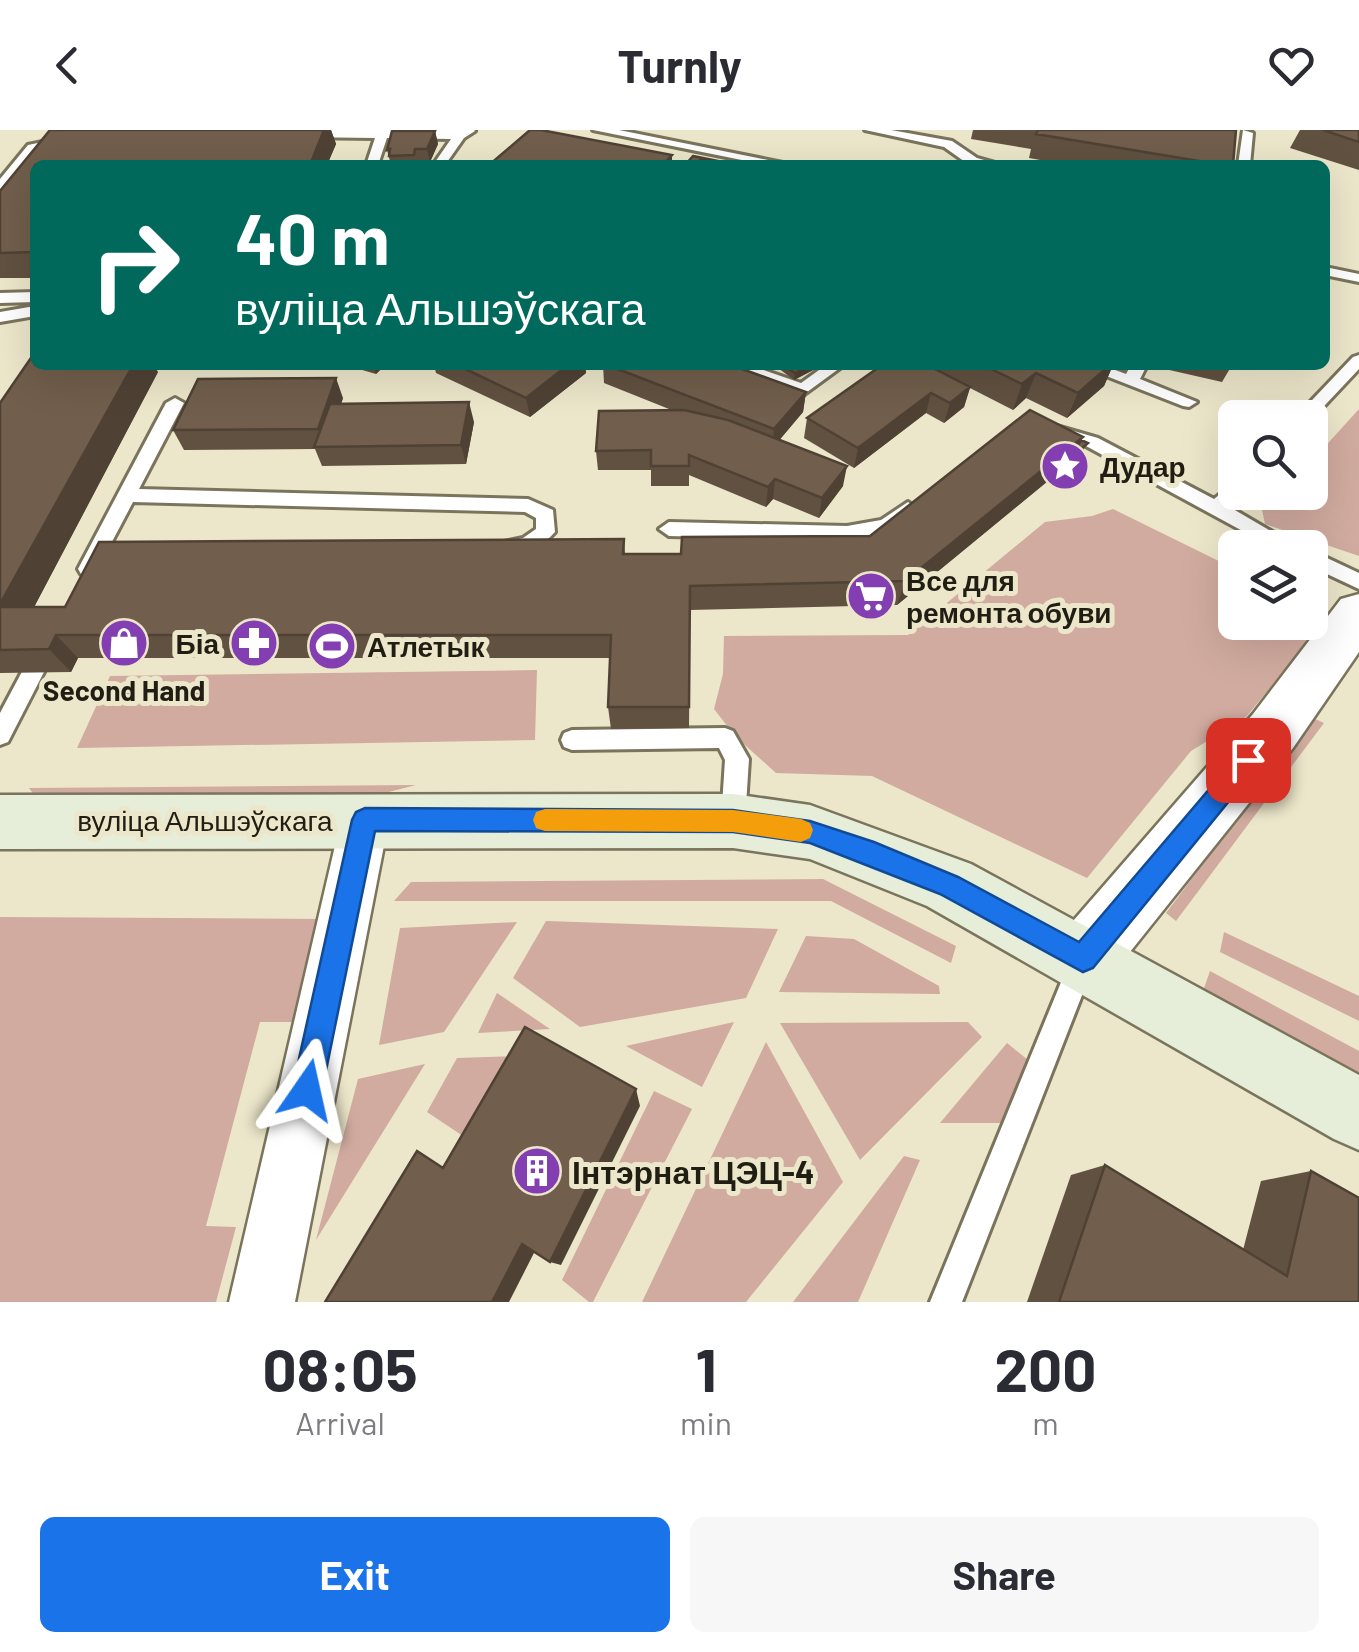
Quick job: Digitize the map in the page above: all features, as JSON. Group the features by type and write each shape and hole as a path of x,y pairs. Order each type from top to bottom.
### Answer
{"main road":[{"name":"вуліца Альшэўскага","path":"0,822 733,821 810,832 865,850 949,886 1359,1114"}],"street":[{"path":"1083,959 1274,730 1356,619"},
{"path":"262,1302 365,820"}],"lane":[{"path":"600,130 689,153 746,160"},
{"path":"870,130 948,144 972,160"},
{"path":"948,144 955,130"},
{"path":"286,134 471,132"},
{"path":"443,160 471,132"},
{"path":"1244,160 1245,132"},
{"path":"374,160 382,135"},
{"path":"0,188 32,148 76,141"},
{"path":"1330,273 1359,278"},
{"path":"0,298 30,297"},
{"path":"0,317 30,313"},
{"path":"1320,400 1359,360"},
{"path":"747,370 802,390 829,370"},
{"path":"1135,373 1189,402"},
{"path":"83,580 176,403"},
{"path":"1033,429 1063,432 1092,442 1255,530"},
{"path":"669,529 847,532 886,526 928,494"},
{"path":"128,495 528,506 546,515 545,532 528,544 479,551"},
{"path":"1214,509 1218,505"},
{"path":"1328,581 1356,619"},
{"path":"0,735 33,672"},
{"path":"572,740 725,738 736,759 733,821"},
{"path":"946,1302 1083,959"}],"shaded area":[{"path":"1359,409 1359,556 1328,545 1328,530 1283,530 1265,524 1262,510 1328,510 1328,443"},
{"path":"1113,509 1218,561 1218,640 1307,643 1246,717 1191,751 1087,878 872,776 776,773 735,736 714,709 723,674 724,636 908,635 1045,522"},
{"path":"537,670 535,740 77,748 110,676"},
{"path":"1313,718 1324,723 1176,921 1166,913"},
{"path":"416,785 342,804 41,804 29,788"},
{"path":"823,879 956,946 951,963 831,901 394,901 411,882"},
{"path":"0,917 320,919 299,1022 260,1022 206,1226 236,1227 216,1302 0,1302"},
{"path":"546,921 778,929 746,998 580,1027 513,978"},
{"path":"517,922 444,1032 379,1045 400,928"},
{"path":"1224,932 1359,996 1359,1021 1220,952"},
{"path":"806,936 854,939 939,986 940,994 779,992"},
{"path":"1210,971 1359,1051 1359,1078 1202,994"},
{"path":"497,993 550,1029 478,1033"},
{"path":"734,1022 702,1087 626,1046"},
{"path":"968,1022 982,1037 860,1160 780,1023"},
{"path":"766,1042 843,1182 746,1302 642,1302"},
{"path":"1007,1043 1034,1065 1002,1123 940,1123"},
{"path":"520,1056 469,1140 427,1112 457,1058"},
{"path":"425,1064 316,1240 358,1079"},
{"path":"654,1091 692,1109 593,1302 589,1302 562,1280"},
{"path":"904,1156 920,1160 858,1302 793,1302"}],"building":[{"path":"50,130 324,130 312,160 30,160 30,252 0,253 0,191"},
{"path":"530,130 672,155 668,160 495,160"},
{"path":"1038,130 1236,130 1233,160 1193,160 1036,134"},
{"path":"1323,130 1359,130 1359,142"},
{"path":"392,131 435,131 427,149 415,149 414,155 389,156"},
{"path":"30,359 30,370 130,370 0,604 0,403"},
{"path":"467,370 562,370 526,398"},
{"path":"620,370 745,370 806,392 774,429"},
{"path":"875,370 937,370 970,387 950,403 931,393 858,448 807,418"},
{"path":"993,370 1104,370 1078,393 1036,373 1022,384"},
{"path":"336,378 318,429 173,430 198,379"},
{"path":"469,402 461,445 314,447 330,404"},
{"path":"684,410 728,420 847,466 822,498 775,479 768,487 689,455 689,466 651,466 651,450 596,451 599,411"},
{"path":"1030,410 1083,437 905,581 690,586 689,707 608,707 611,635 56,635 49,649 0,650 0,607 65,607 99,542 624,539 623,554 681,554 682,537 870,536"},
{"name":"Інтэрнат ЦЭЦ-4","path":"525,1027 636,1089 550,1262 522,1244 492,1302 325,1302 417,1151 443,1168"},
{"path":"1105,1165 1287,1276 1311,1171 1359,1198 1359,1302 1059,1302"}],"slow traffic":[{"path":"545,820 733,821 801,830"}],"place":[{"name":"Дудар","path":"1065,466"},
{"name":"Все для ремонта обуви","path":"871,596"},
{"name":"Second Hand","path":"124,643"},
{"name":"Біа","path":"254,643"},
{"name":"Атлетык","path":"332,646"},
{"name":"Інтэрнат ЦЭЦ-4","path":"537,1171"}],"route":[{"path":"307,1090 365,820 733,821 810,832 865,850 949,886 1083,959 1248,760"}]}
